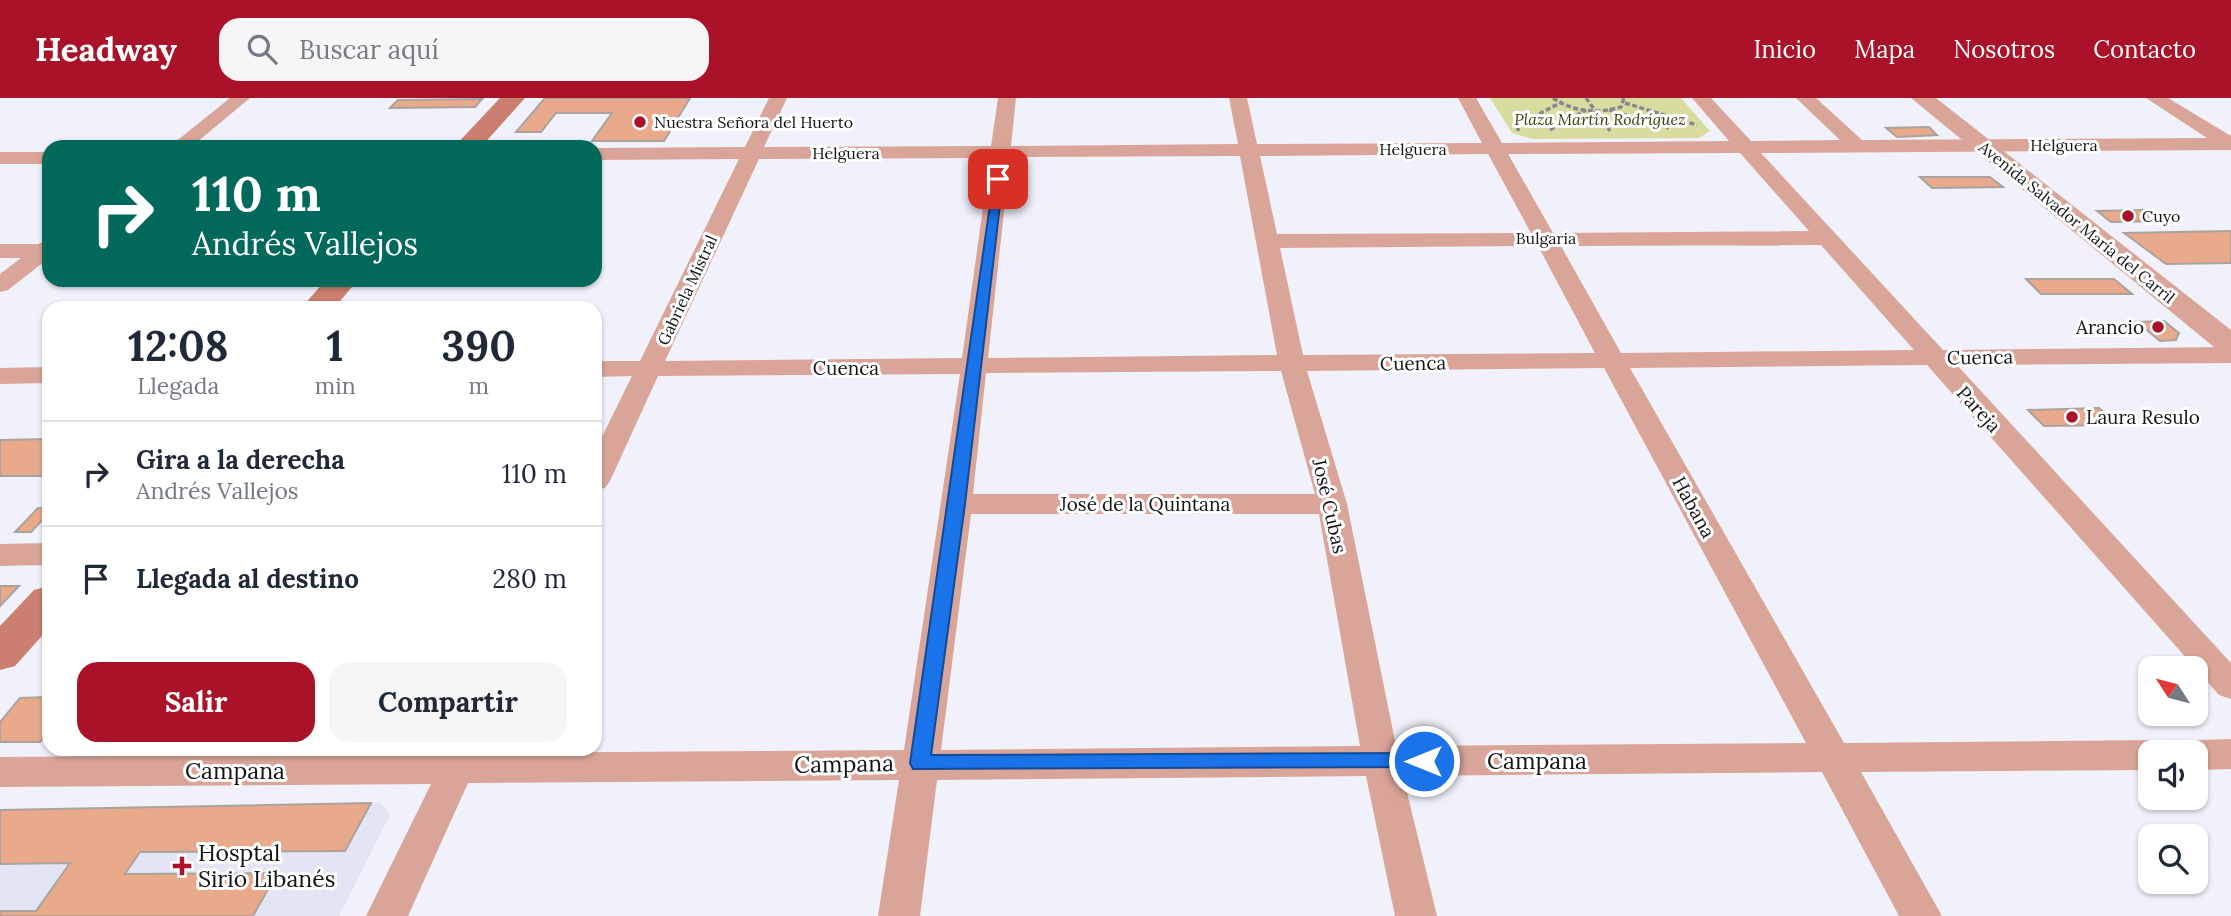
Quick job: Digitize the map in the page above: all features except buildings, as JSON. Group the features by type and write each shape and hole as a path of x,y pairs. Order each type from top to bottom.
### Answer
{"main road":[{"path":"474,140 513,98"},
{"path":"324,301 336,287"},
{"path":"0,654 42,609"}],"street":[{"path":"187,140 241,98"},
{"name":"Gabriela Mistral","path":"602,466 778,98"},
{"path":"899,916 957,504 1007,98"},
{"name":"José Cubas","path":"1238,98 1292,364 1332,504 1381,761 1416,916"},
{"name":"Habana","path":"1467,98 1921,916"},
{"name":"Pareja","path":"1700,98 2231,686"},
{"path":"1805,98 1856,145"},
{"name":"Avenida Salvador María del Carril","path":"1922,98 2231,345"},
{"path":"2155,98 2231,144"},
{"name":"Helguera","path":"602,154 2231,144"},
{"path":"0,158 42,158"},
{"name":"Bulgaria","path":"1265,241 1826,238"},
{"path":"0,251 42,249"},
{"path":"0,285 42,253"},
{"name":"Cuenca","path":"602,369 973,368 2231,355"},
{"path":"0,376 42,375"},
{"name":"José de la Quintana","path":"957,504 1332,504"},
{"path":"0,555 42,554"},
{"path":"2208,755 2231,754"},
{"name":"Campana","path":"0,772 461,759 920,763 2138,755"},
{"path":"387,916 461,759"}],"path":[{"path":"1553,98 1560,103 1586,110 1609,110 1669,129"},
{"path":"1586,98 1623,148"},
{"path":"1609,110 1625,101 1694,124 1700,131"},
{"path":"1525,134 1517,129 1518,125 1560,103"},
{"path":"1542,134 1586,110"}],"shaded area":[{"name":"Hosptal Sirio Libanés","path":"381,803 390,815 339,916 0,916 0,810"}],"green space":[{"name":"Plaza Martín Rodríguez","path":"1490,98 1681,98 1710,131 1699,138 1532,139 1512,133"}],"place":[{"name":"Nuestra Señora del Huerto","path":"640,122"},
{"name":"Cuyo","path":"2128,216"},
{"name":"Arancio","path":"2158,327"},
{"name":"Laura Resulo","path":"2072,417"},
{"name":"Hosptal Sirio Libanés","path":"182,866"}],"route":[{"path":"998,179 957,504 920,763 1424,761"}]}
